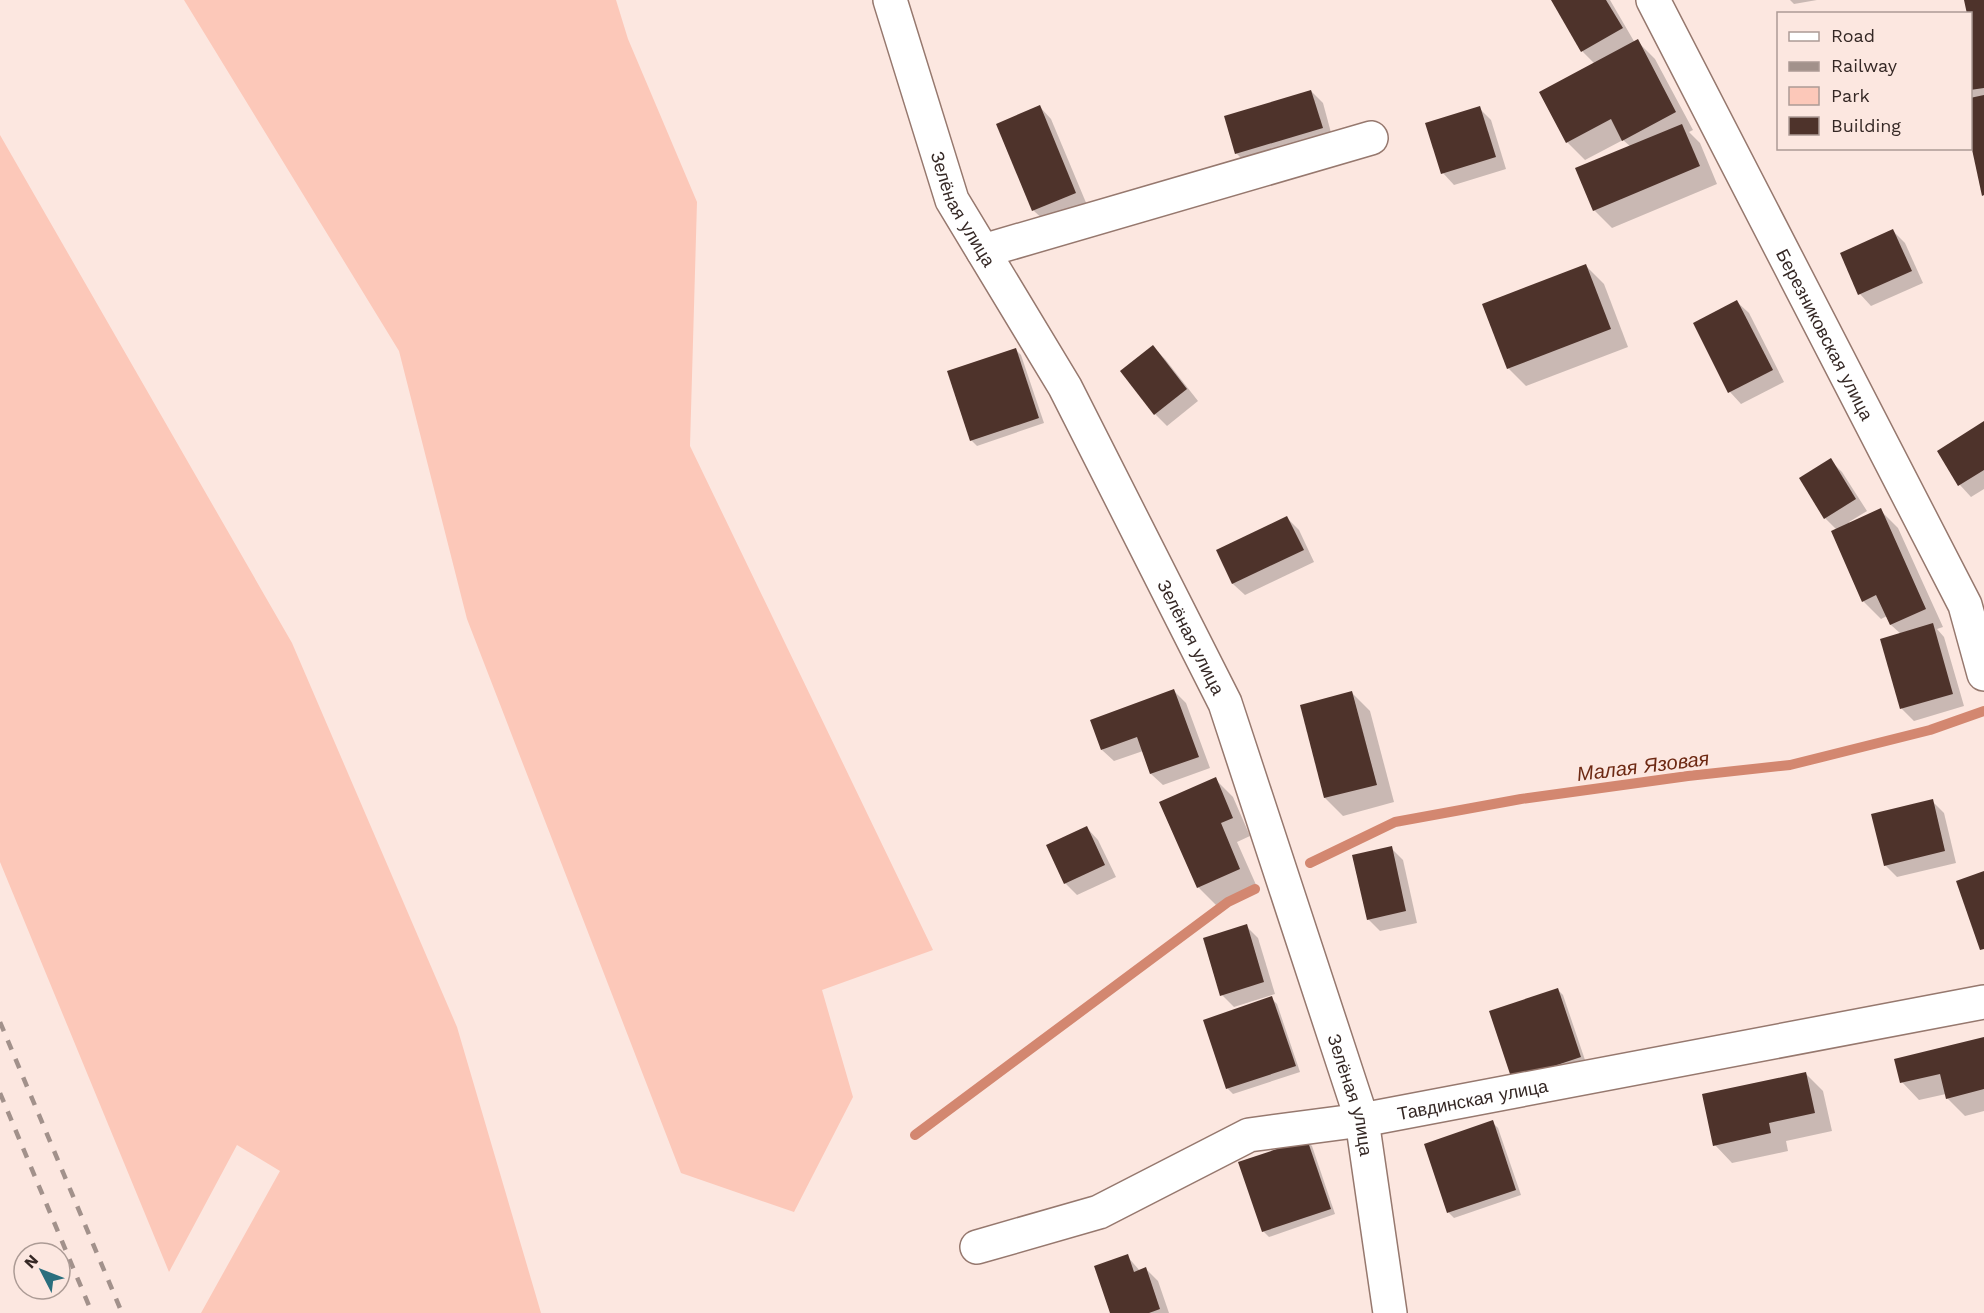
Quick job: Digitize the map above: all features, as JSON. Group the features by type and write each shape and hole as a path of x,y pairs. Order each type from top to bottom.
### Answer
{"street":[{"name":"Зелёная улица","path":"890,0 952,200 1065,387 1225,704 1362,1120 1390,1313"},
{"name":"Березниковская улица","path":"1653,0 1965,605 1984,674"},
{"path":"983,251 1371,138"},
{"name":"Тавдинская улица","path":"977,1247 1100,1212 1250,1135 1362,1120 1984,1002"}],"green space":[{"path":"184,0 616,0 628,39 697,202 690,446 933,950 822,990 853,1097 794,1212 681,1173 467,619 399,351"},
{"path":"0,135 292,643 457,1027 541,1313 201,1313 280,1171 237,1145 169,1272 0,862"}],"building":[{"path":"1551,0 1606,0 1623,28 1581,52"},
{"path":"1964,0 1984,0 1984,88 1972,90 1972,12 1967,12"},
{"path":"1638,39 1676,112 1622,141 1611,119 1566,143 1539,92"},
{"path":"1311,90 1323,128 1235,154 1224,116"},
{"path":"1984,95 1984,195 1982,196 1972,149 1972,98"},
{"path":"1040,105 1076,193 1032,211 996,124"},
{"path":"1480,106 1496,157 1441,174 1425,123"},
{"path":"1682,124 1700,166 1593,211 1575,168"},
{"path":"1893,229 1912,271 1858,295 1840,253"},
{"path":"1586,264 1611,329 1507,369 1482,304"},
{"path":"1737,300 1773,370 1728,393 1693,323"},
{"path":"1153,345 1187,389 1154,415 1120,371"},
{"path":"1016,348 1039,418 970,441 947,371"},
{"path":"1984,421 1984,470 1958,486 1937,451"},
{"path":"1831,458 1856,499 1824,519 1799,478"},
{"path":"1881,508 1926,609 1890,625 1876,595 1862,602 1831,531"},
{"path":"1287,516 1304,550 1232,584 1216,550"},
{"path":"1933,623 1953,694 1900,709 1880,639"},
{"path":"1174,689 1199,757 1150,774 1137,737 1101,750 1090,720"},
{"path":"1352,691 1377,785 1324,798 1300,705"},
{"path":"1216,777 1233,818 1221,823 1240,869 1197,888 1159,802"},
{"path":"1933,799 1945,851 1884,866 1871,814"},
{"path":"1087,826 1105,865 1064,884 1046,845"},
{"path":"1392,846 1406,911 1367,920 1352,855"},
{"path":"1984,871 1984,949 1980,950 1956,881"},
{"path":"1247,924 1264,982 1220,996 1203,938"},
{"path":"1558,988 1581,1057 1512,1080 1489,1011"},
{"path":"1272,996 1296,1066 1226,1089 1203,1020"},
{"path":"1984,1037 1984,1089 1946,1099 1940,1074 1900,1083 1894,1059"},
{"path":"1806,1072 1815,1113 1769,1123 1771,1133 1713,1146 1702,1094"},
{"path":"1493,1120 1516,1190 1447,1213 1424,1144"},
{"path":"1307,1139 1331,1209 1262,1232 1238,1162"},
{"path":"1128,1254 1134,1272 1146,1267 1160,1309 1149,1313 1110,1313 1094,1266"}],"waterway":[{"name":"Малая Язовая","path":"1310,863 1395,822 1521,799 1688,776 1790,765 1930,730 1984,711"},
{"path":"915,1135 1228,902 1255,889"}],"railway":[{"path":"0,1022 122,1313"},
{"path":"0,1093 92,1313"}]}
